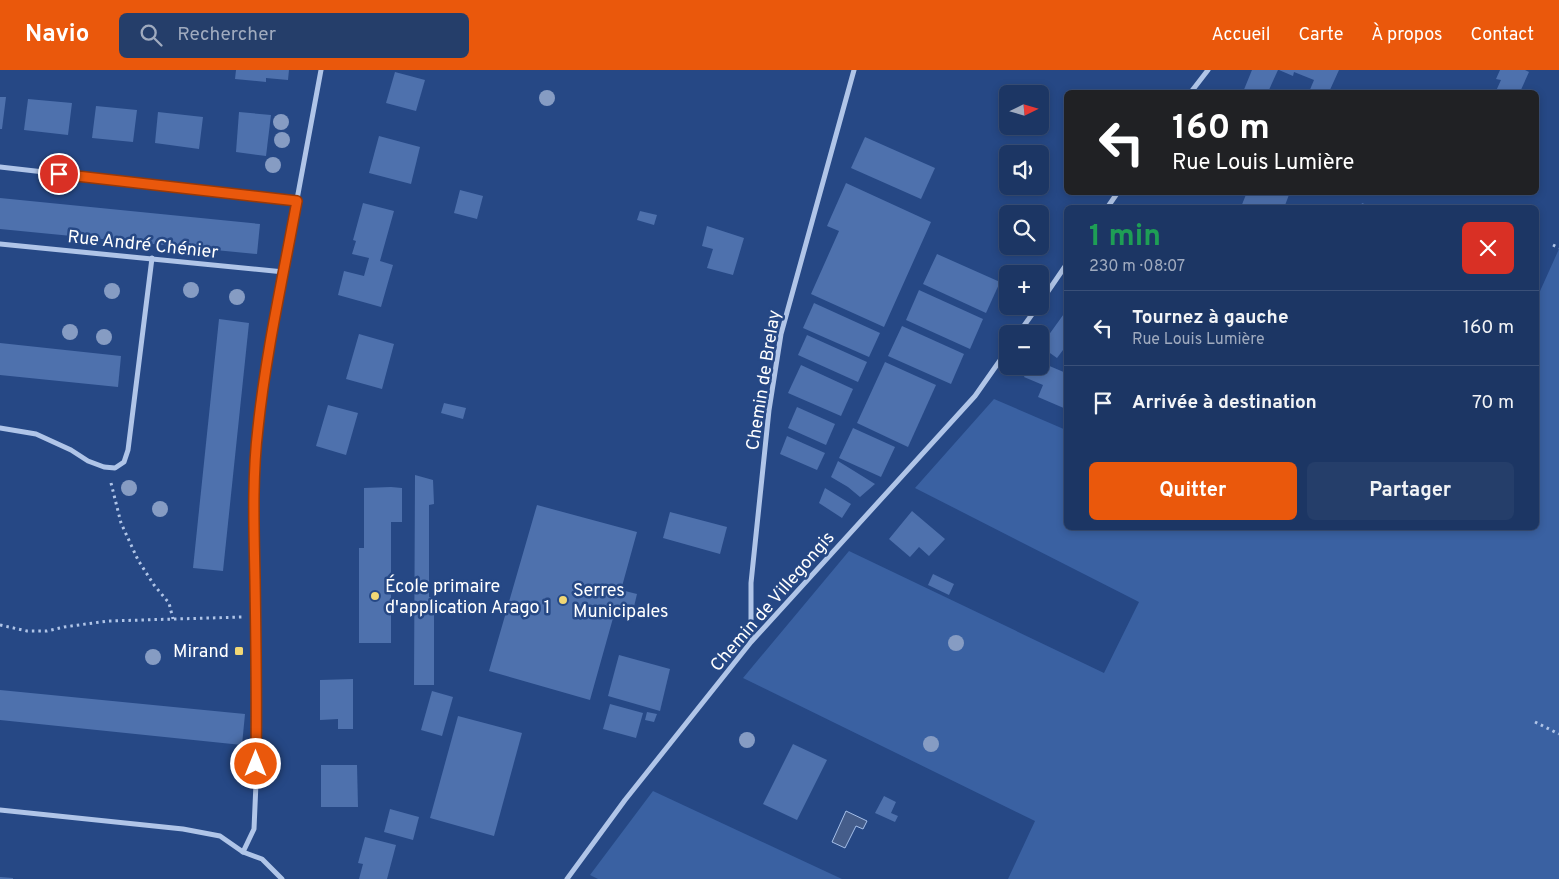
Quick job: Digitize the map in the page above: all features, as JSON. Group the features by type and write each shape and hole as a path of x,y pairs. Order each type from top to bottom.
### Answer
{"street":[{"path":"243,852 254,829 256,783 255,481 258,430 267,361 322,70"},
{"name":"Chemin de Brelay","path":"751,642 750,583 769,410 781,334 854,70"},
{"path":"1192,90 1208,70"},
{"path":"0,167 297,201"},
{"name":"Rue André Chénier","path":"0,244 284,272"},
{"path":"0,428 36,434 71,450 88,461 108,468 115,468 124,462 128,450 152,258"},
{"path":"1049,290 1064,268"},
{"name":"Chemin de Villegongis","path":"567,879 626,800 751,642 975,396 999,363"},
{"path":"0,810 183,829 220,836 243,852 262,859 282,879"}],"path":[{"path":"1553,245 1559,248"},
{"path":"108,468 121,523 138,560 154,585 169,603 173,619"},
{"path":"0,625 27,631 47,632 64,627 108,621 256,616"},
{"path":"1535,722 1559,734"}],"shaded area":[{"path":"1559,249 1559,879 1008,879 1035,821 743,678 849,551 1104,673 1139,602 915,488 994,399 1064,429 1064,530 1539,530 1539,293"},
{"path":"653,791 842,879 598,879 590,875"},
{"path":"846,811 867,821 863,829 856,826 845,848 832,842"}],"building":[{"path":"236,70 289,70 288,80 266,78 266,82 235,79"},
{"path":"1252,70 1278,70 1269,90 1244,90"},
{"path":"1279,70 1339,70 1330,90 1310,90 1314,80 1294,72 1293,76"},
{"path":"1500,70 1525,70 1529,72 1521,90 1496,90 1501,80 1496,79"},
{"path":"395,72 425,80 416,111 386,103"},
{"path":"0,97 6,97 2,129 0,129"},
{"path":"28,99 72,103 68,135 24,130"},
{"path":"96,106 137,110 133,142 92,138"},
{"path":"158,112 203,117 199,149 155,143"},
{"path":"239,112 271,115 266,156 236,152"},
{"path":"379,136 420,147 411,184 369,173"},
{"path":"865,137 935,168 921,199 851,168"},
{"path":"846,183 931,222 884,327 811,294 839,231 827,226"},
{"path":"460,190 483,196 477,219 454,213"},
{"path":"1246,195 1289,195 1285,205 1242,205"},
{"path":"0,198 260,224 257,254 0,229"},
{"path":"363,203 394,211 380,261 393,265 381,307 338,295 344,271 364,276 369,258 352,254 356,241 353,240"},
{"path":"640,211 657,215 654,225 637,220"},
{"path":"707,226 744,238 733,275 707,268 713,249 702,246"},
{"path":"937,254 999,282 986,313 923,284"},
{"path":"919,290 983,319 970,349 906,320"},
{"path":"814,303 880,333 869,357 803,328"},
{"path":"1064,314 1064,351 1057,358 1049,352 1049,335"},
{"path":"219,319 249,323 223,571 193,568"},
{"path":"902,326 964,354 951,384 888,356"},
{"path":"359,334 394,344 382,389 346,379"},
{"path":"807,335 867,362 858,382 798,355"},
{"path":"0,343 121,356 118,387 0,375"},
{"path":"885,362 936,385 908,447 857,423"},
{"path":"801,365 853,389 841,416 788,393"},
{"path":"1049,366 1064,372 1064,408 1038,397 1043,385 1024,377 1025,375 1049,375"},
{"path":"444,403 466,408 463,419 441,413"},
{"path":"328,405 358,413 346,455 316,446"},
{"path":"797,407 835,424 826,445 788,428"},
{"path":"853,428 895,447 881,477 839,458"},
{"path":"787,436 825,453 817,470 780,454"},
{"path":"838,461 875,484 860,497 831,477"},
{"path":"415,475 433,480 434,504 429,505 429,597 434,597 434,685 414,685"},
{"name":"École primaire d'application Arago 1","path":"364,488 402,488 402,522 391,522 391,643 359,643 359,548 364,548"},
{"path":"825,488 851,504 842,518 819,503"},
{"name":"Serres Municipales","path":"537,505 637,532 621,590 637,594 632,615 615,611 590,700 489,671"},
{"path":"912,511 945,539 929,556 919,547 910,557 889,539"},
{"path":"670,512 727,527 720,554 663,538"},
{"path":"933,574 954,584 949,595 928,585"},
{"path":"619,655 670,669 660,711 608,696"},
{"path":"353,679 353,729 338,729 338,719 320,720 320,680"},
{"path":"0,690 245,714 242,745 0,720"},
{"path":"432,691 453,697 442,736 421,730"},
{"path":"610,704 643,713 636,738 603,729"},
{"path":"647,712 657,714 654,722 645,720"},
{"path":"458,716 522,733 494,836 430,818"},
{"path":"793,744 827,760 797,820 763,804"},
{"path":"321,765 357,765 358,807 321,807"},
{"path":"884,796 896,802 891,813 898,816 895,822 875,813"},
{"path":"390,809 419,817 413,840 384,832"},
{"path":"365,837 396,845 387,879 359,879 363,864 358,863"},
{"path":"0,877 13,878 13,879 0,879"}],"place":[{"name":"École primaire d'application Arago 1","path":"375,596"},
{"name":"Serres Municipales","path":"563,600"},
{"name":"Mirand","path":"239,651"}],"route":[{"path":"59,174 297,201 267,361 258,430 254,540 257,654 256,764"}]}
